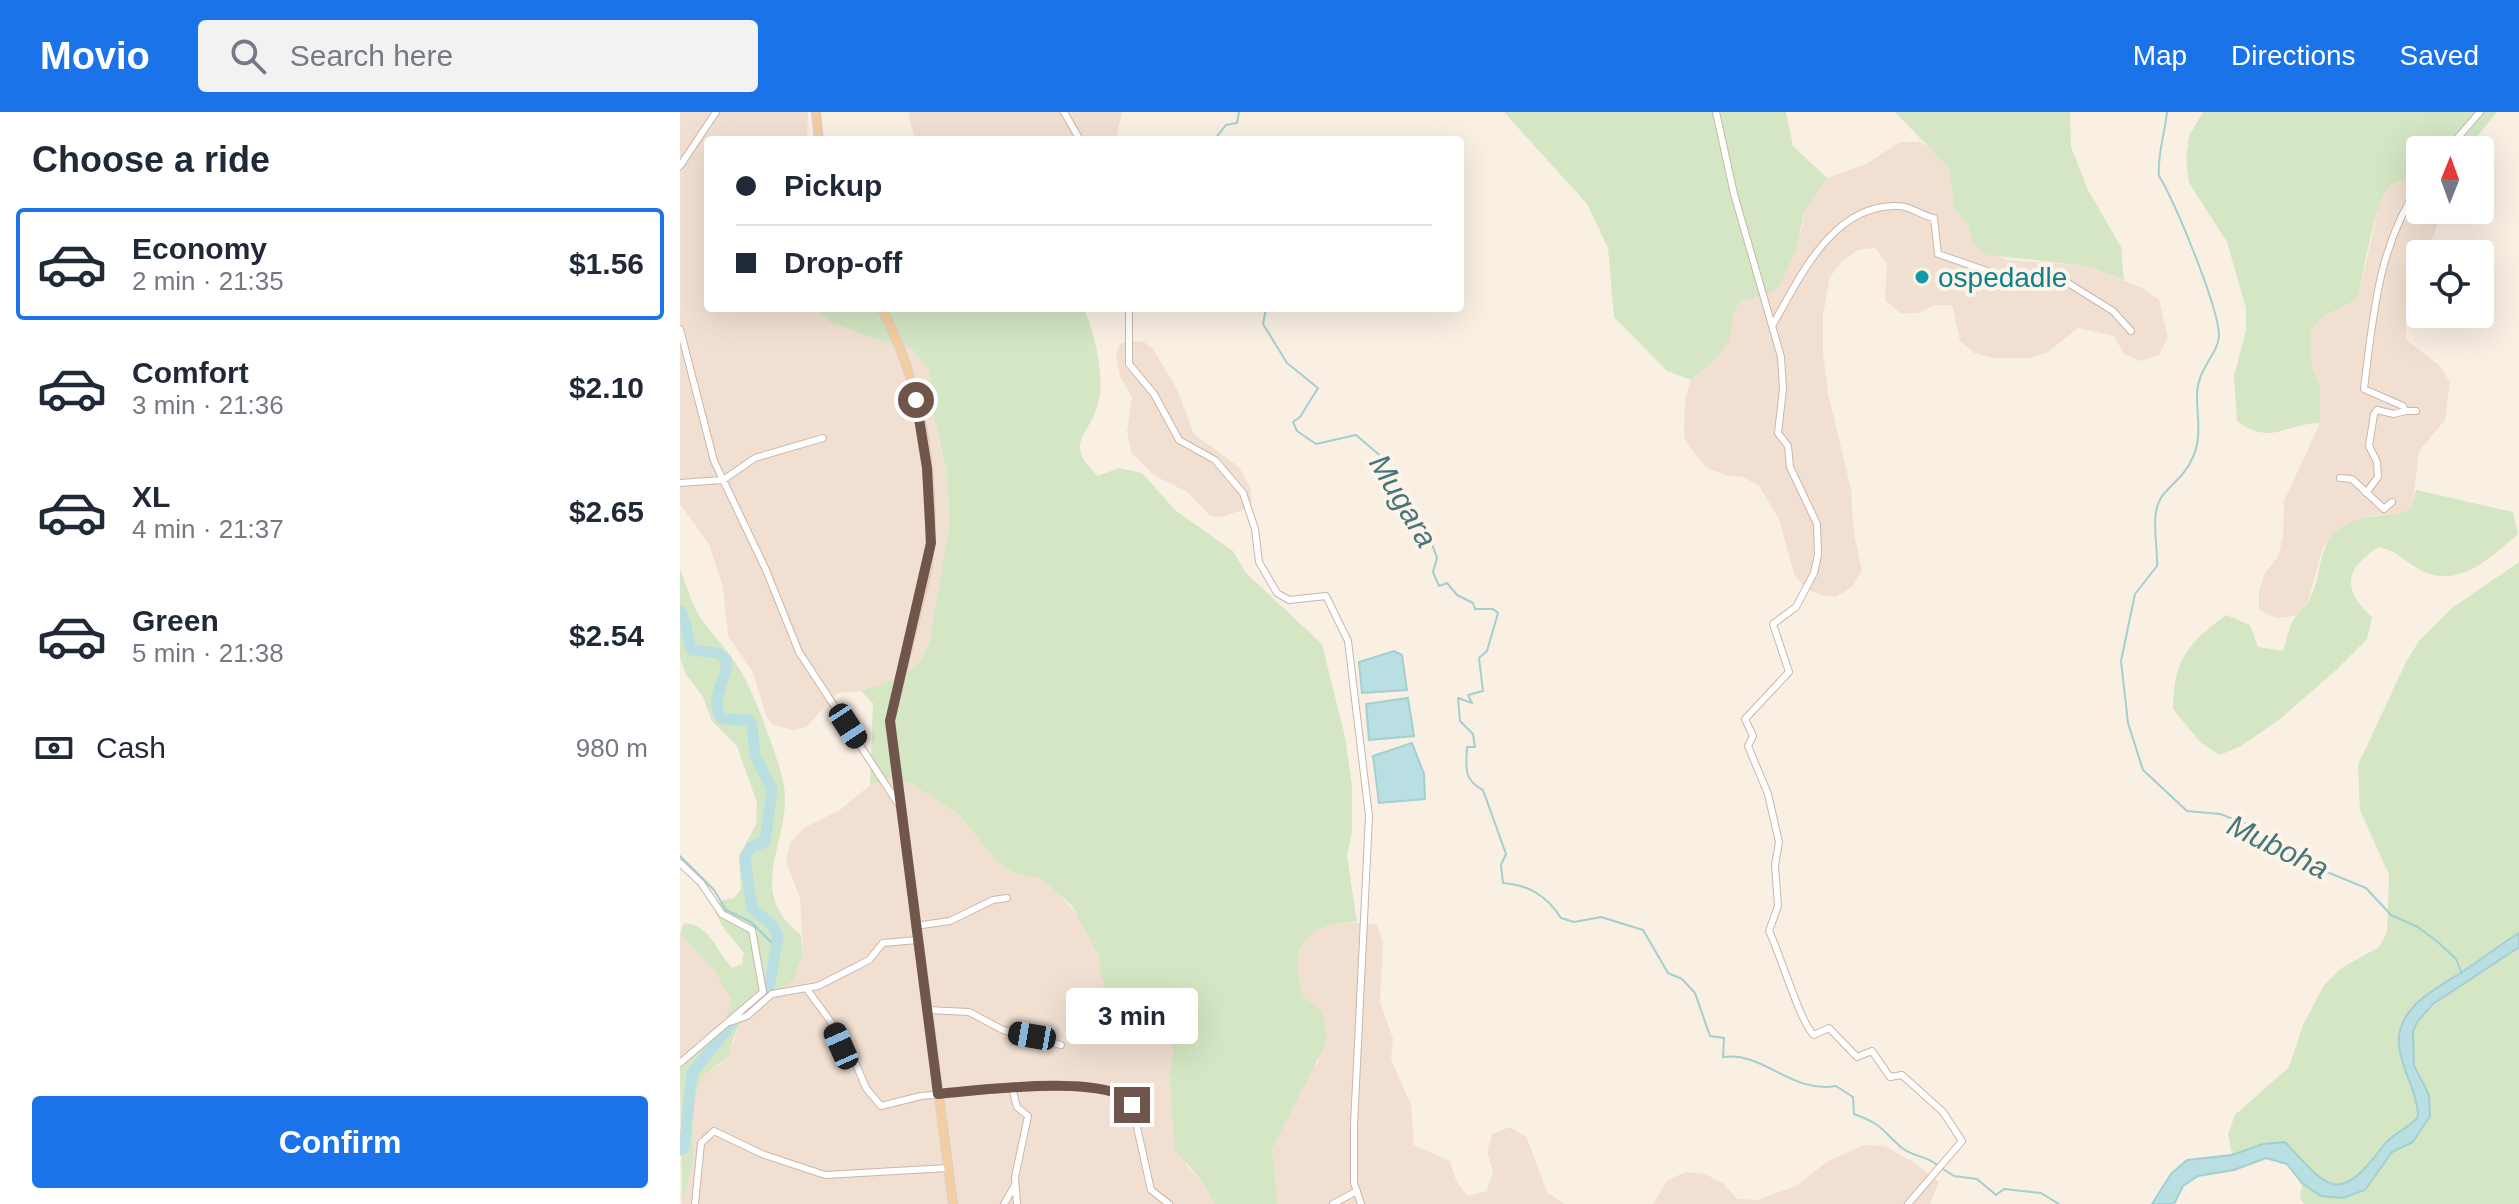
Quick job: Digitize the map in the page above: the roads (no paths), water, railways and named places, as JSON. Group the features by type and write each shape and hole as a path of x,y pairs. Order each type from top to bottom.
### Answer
{"main road":[{"path":"816,112 819,136"},
{"path":"884,312 910,376 927,468 931,543 890,721 953,1204"}],"street":[{"path":"680,166 716,112"},
{"path":"1064,112 1078,136"},
{"path":"1716,112 1734,194 1783,373 1778,433 1788,446 1790,467 1817,524 1818,555 1814,573 1796,607 1773,624 1789,672 1745,719 1753,736 1748,746 1751,760 1768,794 1779,842 1775,865 1778,906 1769,931 1789,974 1807,1029 1814,1035 1829,1028 1857,1057 1872,1051 1890,1077 1902,1075 1943,1112 1962,1141 1908,1204"},
{"path":"2459,136 2480,112"},
{"path":"1772,326 1817,248 1837,230 1870,211 1901,205 1934,218 1938,254 1999,275 2063,280 2113,311 2131,331"},
{"path":"2406,209 2391,236 2366,357 2364,389 2403,406 2407,421"},
{"path":"1129,312 1129,364 1154,394 1179,440 1191,450 1215,460 1243,493 1255,529 1259,562 1277,593 1289,600 1326,596 1348,641 1370,836 1354,1125 1357,1191 1361,1204"},
{"path":"680,329 714,461 799,652 899,805"},
{"path":"2366,493 2378,477 2369,446 2374,414 2377,410 2416,411"},
{"path":"680,483 723,480 755,458 823,438"},
{"path":"2340,478 2352,479 2384,509 2392,502"},
{"path":"680,863 701,883 722,914 752,930 763,992 680,1063"},
{"path":"915,926 950,921 993,900 1007,898"},
{"path":"730,1022 739,1019 772,994 806,988 869,960 883,943 917,940"},
{"path":"806,988 831,1022 841,1046 852,1055 866,1088 881,1106 938,1094 1012,1088 1078,1086 1128,1097 1149,1184 1169,1204"},
{"path":"927,1010 969,1012 1003,1030 1061,1045"},
{"path":"1012,1088 1017,1107 1028,1116 1019,1146 1015,1185 1017,1204"},
{"path":"695,1204 701,1143 714,1131 762,1154 825,1175 948,1168"},
{"path":"1004,1204 1015,1185"},
{"path":"1333,1204 1357,1191"}],"water":[{"path":"1394,651 1402,655 1407,690 1362,693 1359,662"},
{"path":"1408,698 1414,736 1369,740 1366,704"},
{"path":"1412,743 1424,774 1425,799 1379,803 1373,756"},
{"path":"2519,933 2519,947 2433,1004 2417,1022 2413,1032 2414,1065 2429,1095 2430,1116 2413,1142 2392,1152 2365,1190 2343,1198 2321,1196 2302,1183 2287,1164 2266,1158 2234,1170 2198,1176 2183,1186 2174,1204 2152,1204 2171,1174 2187,1160 2232,1155 2263,1144 2285,1142 2314,1172 2335,1184 2345,1183 2356,1176 2388,1141 2418,1117 2399,1046 2404,1019 2433,990"}],"waterway":[{"name":"Mugara","path":"1217,136 1226,125 1237,123 1239,112"},
{"name":"Muboha","path":"2167,112 2159,176 2195,255 2212,303 2219,336 2198,387 2196,450 2187,468 2163,495 2156,510 2157,566 2135,594 2121,661 2128,723 2143,770 2187,811 2220,814 2249,825 2293,858 2366,888 2391,915 2418,927 2439,943 2456,959 2462,974"},
{"name":"Mugara","path":"1265,312 1263,324 1287,363 1318,388 1300,417 1293,422 1297,431 1316,444 1356,435 1384,459 1382,466 1414,510 1416,527 1427,530 1437,558 1433,572 1439,586 1447,583 1457,595 1473,603 1475,609 1493,609 1498,613 1487,651 1479,658 1483,691 1468,695 1472,703 1458,698 1460,721 1473,734 1475,747 1467,747 1467,772 1472,782 1483,790 1506,854 1501,865 1503,883 1536,893 1561,918 1574,922 1601,917 1643,930 1668,973 1682,979 1695,993 1710,1036 1724,1038 1723,1057 1751,1060 1805,1084 1836,1086 1853,1097 1854,1114 1877,1125 1906,1151 1937,1165"},
{"path":"680,611 692,650 718,653 727,660 717,697 718,711 722,719 748,720 752,725 755,756 772,789 765,842 751,847 745,859 752,908 773,926 778,937 768,993 755,1007 737,1017 692,1073 684,1148 680,1150"},
{"path":"680,856 714,890 726,910 751,922 775,946"},
{"name":"Mugara","path":"1943,1169 1954,1176 1977,1179 1996,1195 2004,1189 2041,1193 2059,1204"}],"place":[{"name":"ospedadle","path":"1922,277"}]}
